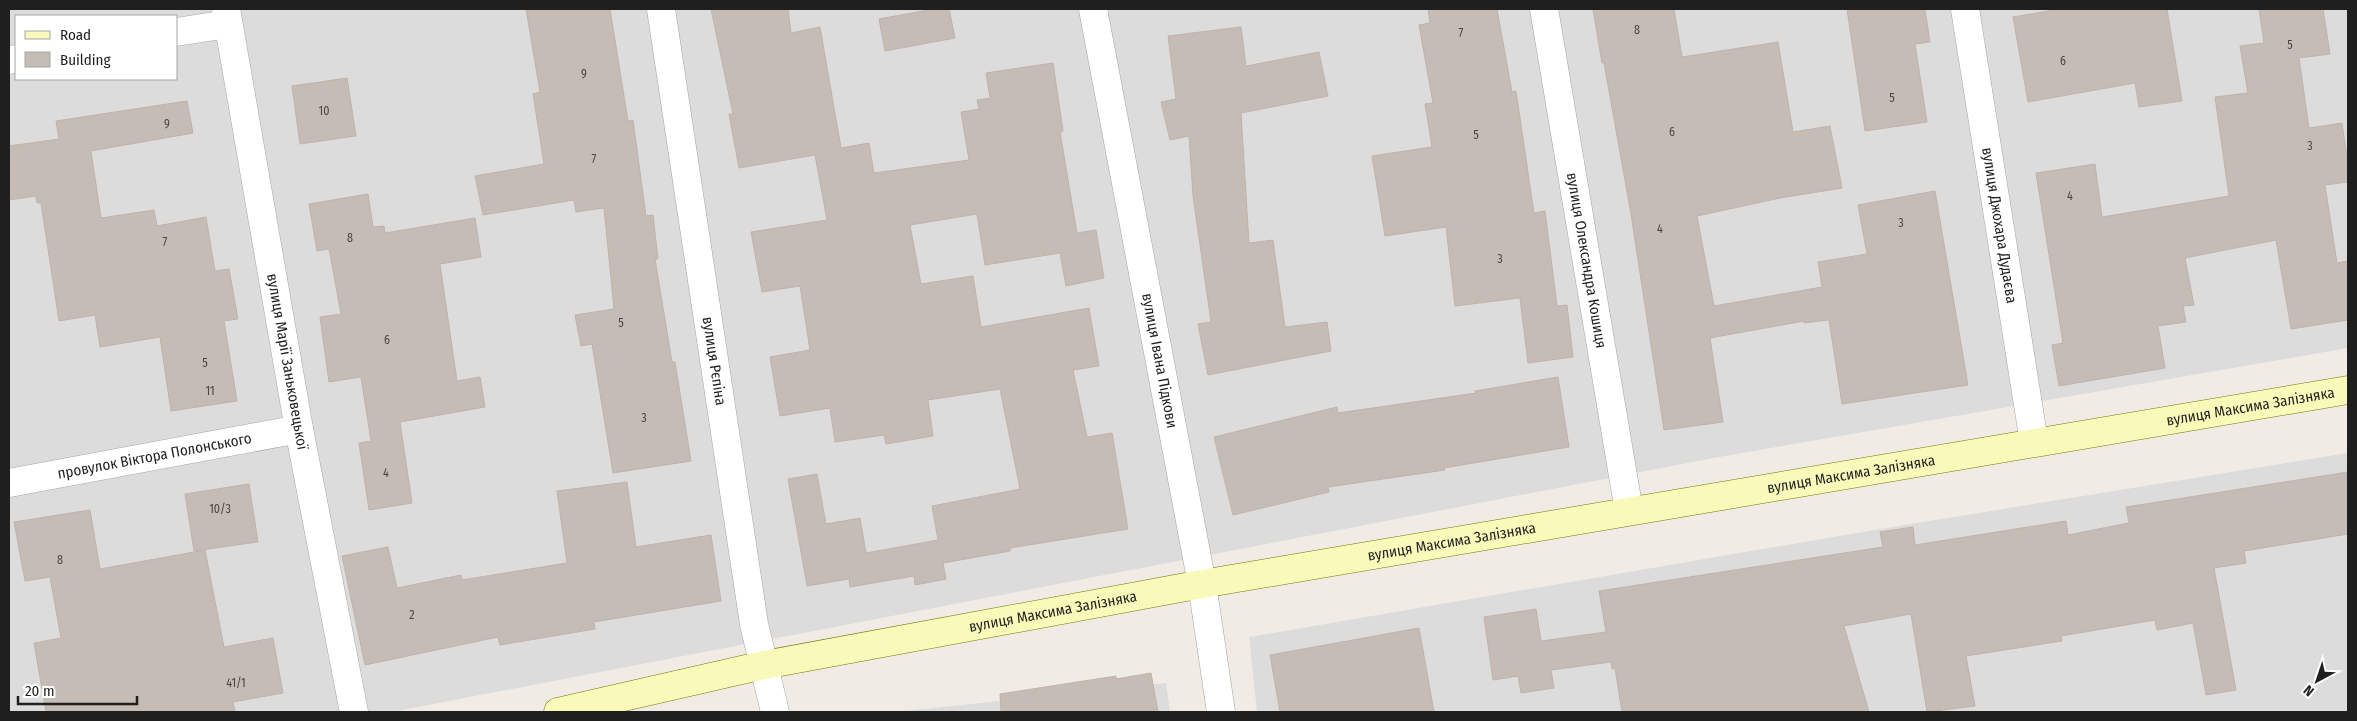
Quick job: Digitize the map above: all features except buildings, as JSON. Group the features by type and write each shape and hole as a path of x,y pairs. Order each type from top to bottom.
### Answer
{"main road":[{"name":"вулиця Максима Залізняка","path":"558,712 764,665 1202,584 2348,390"}],"street":[{"name":"вулиця Рєпіна","path":"661,9 754,624 775,712"},
{"name":"вулиця Івана Підкови","path":"1093,9 1202,584 1221,712"},
{"name":"вулиця Олександра Кошиця","path":"1544,9 1629,511"},
{"name":"вулиця Джохара Дудаєва","path":"1965,9 2034,442"},
{"path":"178,31 227,16"},
{"name":"вулиця Марії Заньковецької","path":"227,16 299,429 354,712"},
{"name":"провулок Віктора Полонського","path":"9,483 299,429"}],"shaded area":[{"path":"9,9 2348,9 2348,348 1719,457 392,712 9,712"},
{"path":"2348,453 2348,712 1257,712 1249,637 1874,530"},
{"path":"1166,683 1170,712 896,712"}]}
